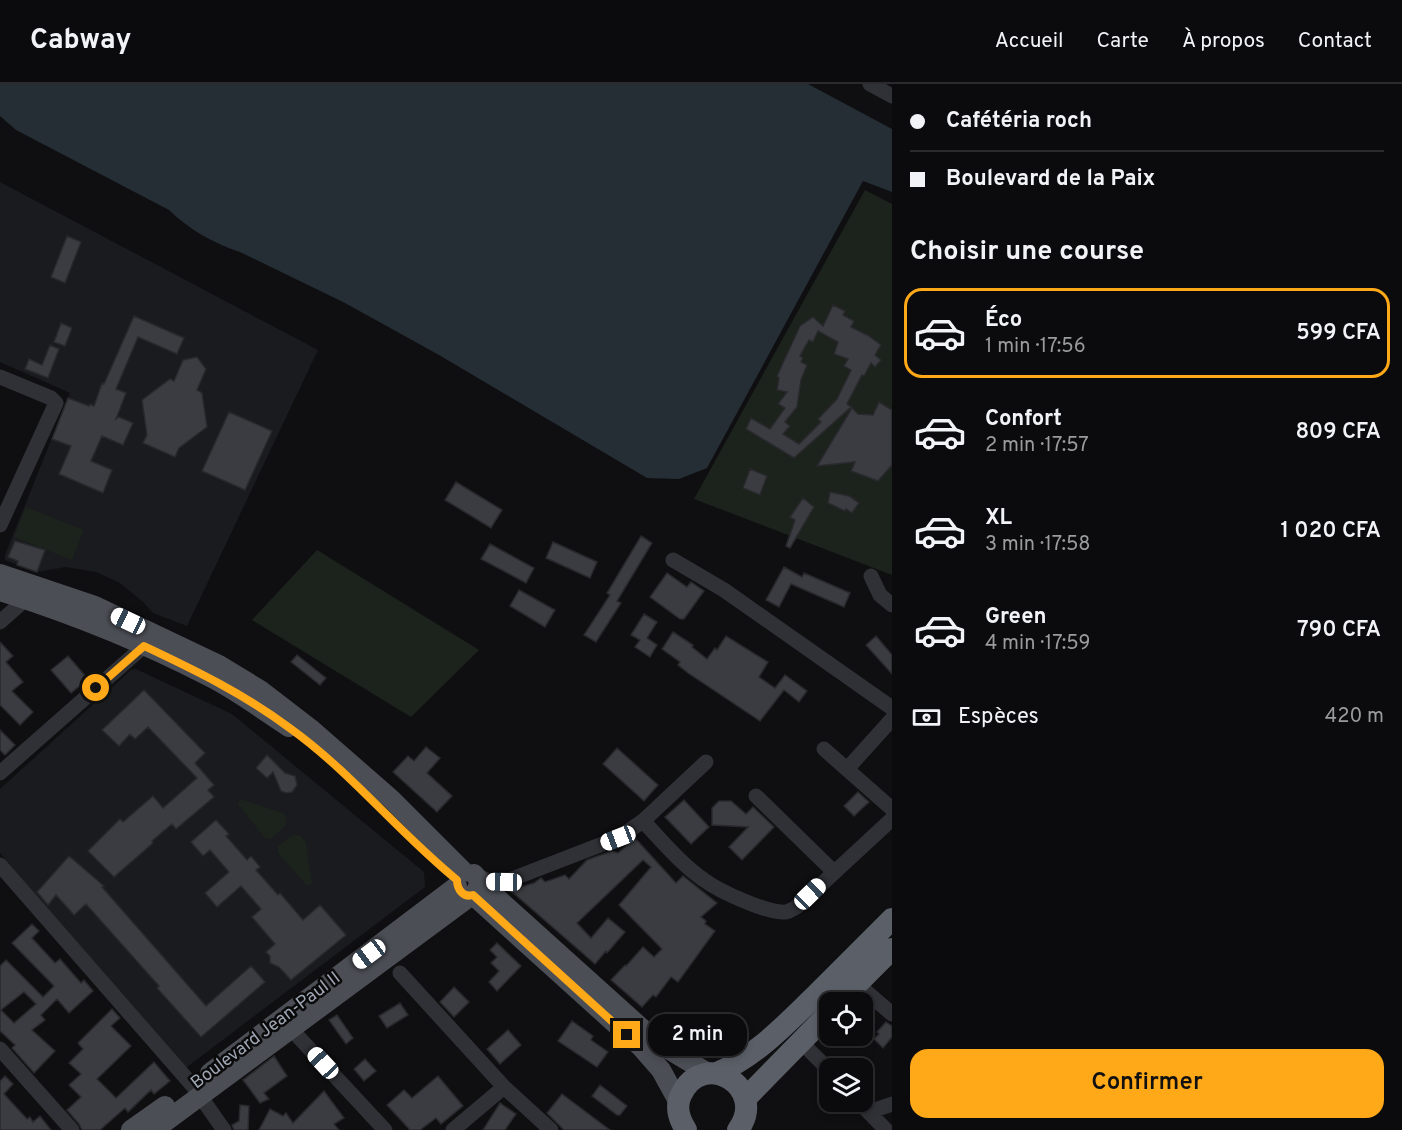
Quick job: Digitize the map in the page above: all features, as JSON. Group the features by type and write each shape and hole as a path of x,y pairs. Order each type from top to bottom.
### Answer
{"highway":[{"path":"666,1130 681,1114 690,1082 700,1075 732,1067 747,1056 785,1025 892,919"},
{"path":"848,992 892,949"},
{"path":"746,1118 800,1041 819,1023"},
{"path":"713,1073 729,1078 740,1087 746,1118"}],"main road":[{"path":"0,574 28,592 214,679 291,729 468,884 658,1043 713,1073"},
{"path":"0,591 28,592 105,611 219,665 260,690 312,730 383,793 468,884 640,1046 661,1070 681,1114"},
{"name":"Boulevard Jean-Paul II","path":"131,1130 197,1092 292,1030 468,884"},
{"name":"Boulevard Jean-Paul II","path":"154,1130 197,1092 468,884"}],"street":[{"path":"870,84 888,91"},
{"path":"0,377 51,398 57,403 0,525"},
{"path":"673,560 724,590 892,708"},
{"path":"871,576 880,595 892,604"},
{"path":"0,622 28,592"},
{"path":"0,773 144,646"},
{"path":"847,769 892,719"},
{"path":"824,748 892,809"},
{"path":"468,884 510,880 618,838 643,821 706,762"},
{"path":"756,796 834,872"},
{"path":"643,821 703,880 721,891 757,906 779,912 789,912 892,819"},
{"path":"0,865 197,1092 224,1130"},
{"path":"400,973 504,1087 551,1130"},
{"path":"856,983 892,1014"},
{"path":"292,1030 386,1130"},
{"path":"800,1041 819,1060"},
{"path":"0,1049 72,1130"},
{"path":"453,1130 504,1087"},
{"path":"873,1105 892,1104"},
{"path":"869,1112 886,1130"}],"shaded area":[{"path":"0,84 808,84 892,129 892,192 863,181 707,468 679,479 647,478 439,355 345,303 211,240 185,224 169,210 16,130 0,116"},
{"path":"0,182 318,350 187,626 153,613 120,583 96,572 66,567 37,572 5,560 5,555 70,393 0,362"},
{"path":"865,190 892,204 892,575 694,499"},
{"path":"26,507 84,530 72,560 14,537"},
{"path":"317,550 479,650 411,717 252,620"},
{"path":"136,669 232,714 424,872 425,887 183,1070 0,853 0,789 131,670"},
{"path":"240,799 283,813 287,821 285,826 271,839 265,838 238,804"},
{"path":"293,835 301,836 306,843 312,884 307,886 278,853 278,846"}],"building":[{"path":"67,236 81,242 65,283 51,277"},
{"path":"833,305 845,311 843,315 854,321 851,327 881,345 875,355 881,360 875,367 871,363 864,376 862,375 847,404 851,407 794,458 746,429 751,418 770,429 785,408 778,404 787,392 777,390 779,378 777,376 800,326 813,317 823,326","holes":["818,331 838,342 834,354 848,359 844,366 851,370 837,399 818,419 821,422 799,444 783,434 790,426 785,422 797,407 801,380 807,365 801,362 803,358 800,356 809,340 813,342"]},
{"path":"134,316 184,338 177,354 138,337 116,389 126,393 116,419 119,417 133,423 123,445 102,436 91,461 112,470 103,493 59,474 71,446 52,439 68,398 94,406 102,383 104,384"},
{"path":"61,323 72,328 65,346 54,342"},
{"path":"50,345 59,349 48,378 25,369 29,359 42,365"},
{"path":"197,357 206,369 197,390 202,393 207,427 179,448 175,457 143,443 147,435 142,400 170,379 174,381 183,360"},
{"path":"879,402 892,410 892,465 878,481 851,471 855,462 817,466 852,408 858,414 873,415"},
{"path":"229,412 272,431 245,490 202,471"},
{"path":"750,469 767,476 760,495 743,488"},
{"path":"456,482 502,510 491,528 445,500"},
{"path":"830,492 849,496 859,503 852,513 846,509 845,511 828,503"},
{"path":"803,498 814,507 790,548 786,546 795,520 790,517"},
{"path":"641,536 652,543 617,601 621,603 596,642 584,635 610,595 607,593"},
{"path":"15,541 45,550 37,572 17,565 18,561 8,557"},
{"path":"553,542 597,562 590,578 546,558"},
{"path":"490,544 534,568 526,583 481,559"},
{"path":"784,567 802,577 804,573 850,593 844,607 791,584 779,607 766,600"},
{"path":"667,573 687,587 691,582 704,591 684,619 680,619 650,597"},
{"path":"519,590 555,610 545,627 510,606"},
{"path":"644,614 657,622 647,638 657,645 650,657 635,647 640,640 631,635"},
{"path":"673,632 693,645 692,647 707,659 715,648 717,650 726,636 768,662 759,677 775,688 785,675 807,691 799,702 784,690 760,721 688,673 678,665 680,662 662,649"},
{"path":"876,636 892,655 892,674 866,645"},
{"path":"0,642 13,656 6,662 23,682 12,691 33,712 20,725 0,705"},
{"path":"297,655 326,678 320,685 291,662"},
{"path":"68,656 88,679 71,693 51,670"},
{"path":"144,690 205,753 195,763 214,785 208,790 214,797 176,829 172,824 114,877 88,851 120,819 123,822 153,796 163,808 197,778 148,727 135,739 130,734 119,746 102,730"},
{"path":"0,730 15,745 5,755 0,750"},
{"path":"426,747 440,758 427,773 452,796 437,812 393,772 408,756 414,761"},
{"path":"617,748 658,785 644,801 603,764"},
{"path":"267,755 285,773 295,776 297,785 292,792 281,791 273,772 267,778 256,768"},
{"path":"858,792 869,802 854,816 844,806"},
{"path":"684,800 709,827 691,844 665,817"},
{"path":"719,801 731,801 746,814 753,807 774,827 742,860 729,847 748,827 712,825 712,808"},
{"path":"216,820 229,834 226,836 247,860 251,856 260,867 256,870 303,920 320,905 346,935 291,980 279,967 270,963 270,956 266,952 275,944 252,917 261,909 241,886 217,907 205,893 229,872 210,850 203,856 191,842"},
{"path":"635,838 676,883 683,876 717,903 701,917 706,921 705,924 715,931 678,982 671,977 656,997 653,995 642,1007 611,980 643,947 654,957 662,949 619,905 651,867 643,860 577,923 591,938 608,918 625,932 595,964 510,890 534,883 541,878 545,882 565,875 569,879 587,860 612,851 618,853"},
{"path":"69,856 104,886 102,887 206,1006 251,966 265,982 201,1037 86,904 74,915 56,895 48,905 37,892"},
{"path":"32,924 39,931 32,938 55,963 60,959 81,983 84,980 93,991 69,1013 57,999 41,1015 45,1020 32,1030 55,1051 34,1073 12,1048 15,1045 0,1031 0,966 6,960 43,997 54,986 12,943","holes":["24,992 36,1004 14,1023 1,1010"]},
{"path":"497,943 521,966 497,991 489,982 499,971 491,963 497,957 490,950"},
{"path":"454,987 469,1002 454,1017 440,1002"},
{"path":"400,1003 408,1015 387,1028 379,1016"},
{"path":"112,1009 120,1018 111,1026 131,1046 97,1079 116,1098 154,1062 170,1081 154,1094 151,1090 128,1112 125,1108 100,1130 82,1130 67,1110 81,1097 69,1085 81,1074 69,1063 83,1049 78,1043"},
{"path":"337,1015 353,1038 346,1044 329,1020"},
{"path":"572,1021 593,1036 591,1040 608,1052 597,1067 558,1041"},
{"path":"886,1022 892,1026 892,1037 883,1048 874,1039"},
{"path":"508,1030 521,1045 500,1064 487,1049"},
{"path":"274,1056 287,1076 264,1093 269,1099 260,1103 243,1080"},
{"path":"365,1059 376,1071 364,1081 354,1069"},
{"path":"5,1076 13,1084 4,1094 27,1119 30,1117 33,1122 40,1116 51,1130 0,1130 0,1081"},
{"path":"438,1076 463,1106 441,1124 436,1118 420,1130 410,1130 387,1105 404,1090 412,1098"},
{"path":"600,1085 627,1106 620,1115 592,1096"},
{"path":"324,1091 344,1118 334,1124 339,1130 259,1130 270,1109 283,1116 286,1113 293,1123"},
{"path":"562,1094 610,1130 564,1130 547,1113"},
{"path":"500,1103 516,1114 505,1130 483,1130"},
{"path":"240,1105 249,1106 248,1130 234,1130 232,1125 239,1121"}],"route":[{"path":"96,688 144,646 214,679 291,729 346,776 457,880 457,886 463,894 473,895 627,1035"}]}
